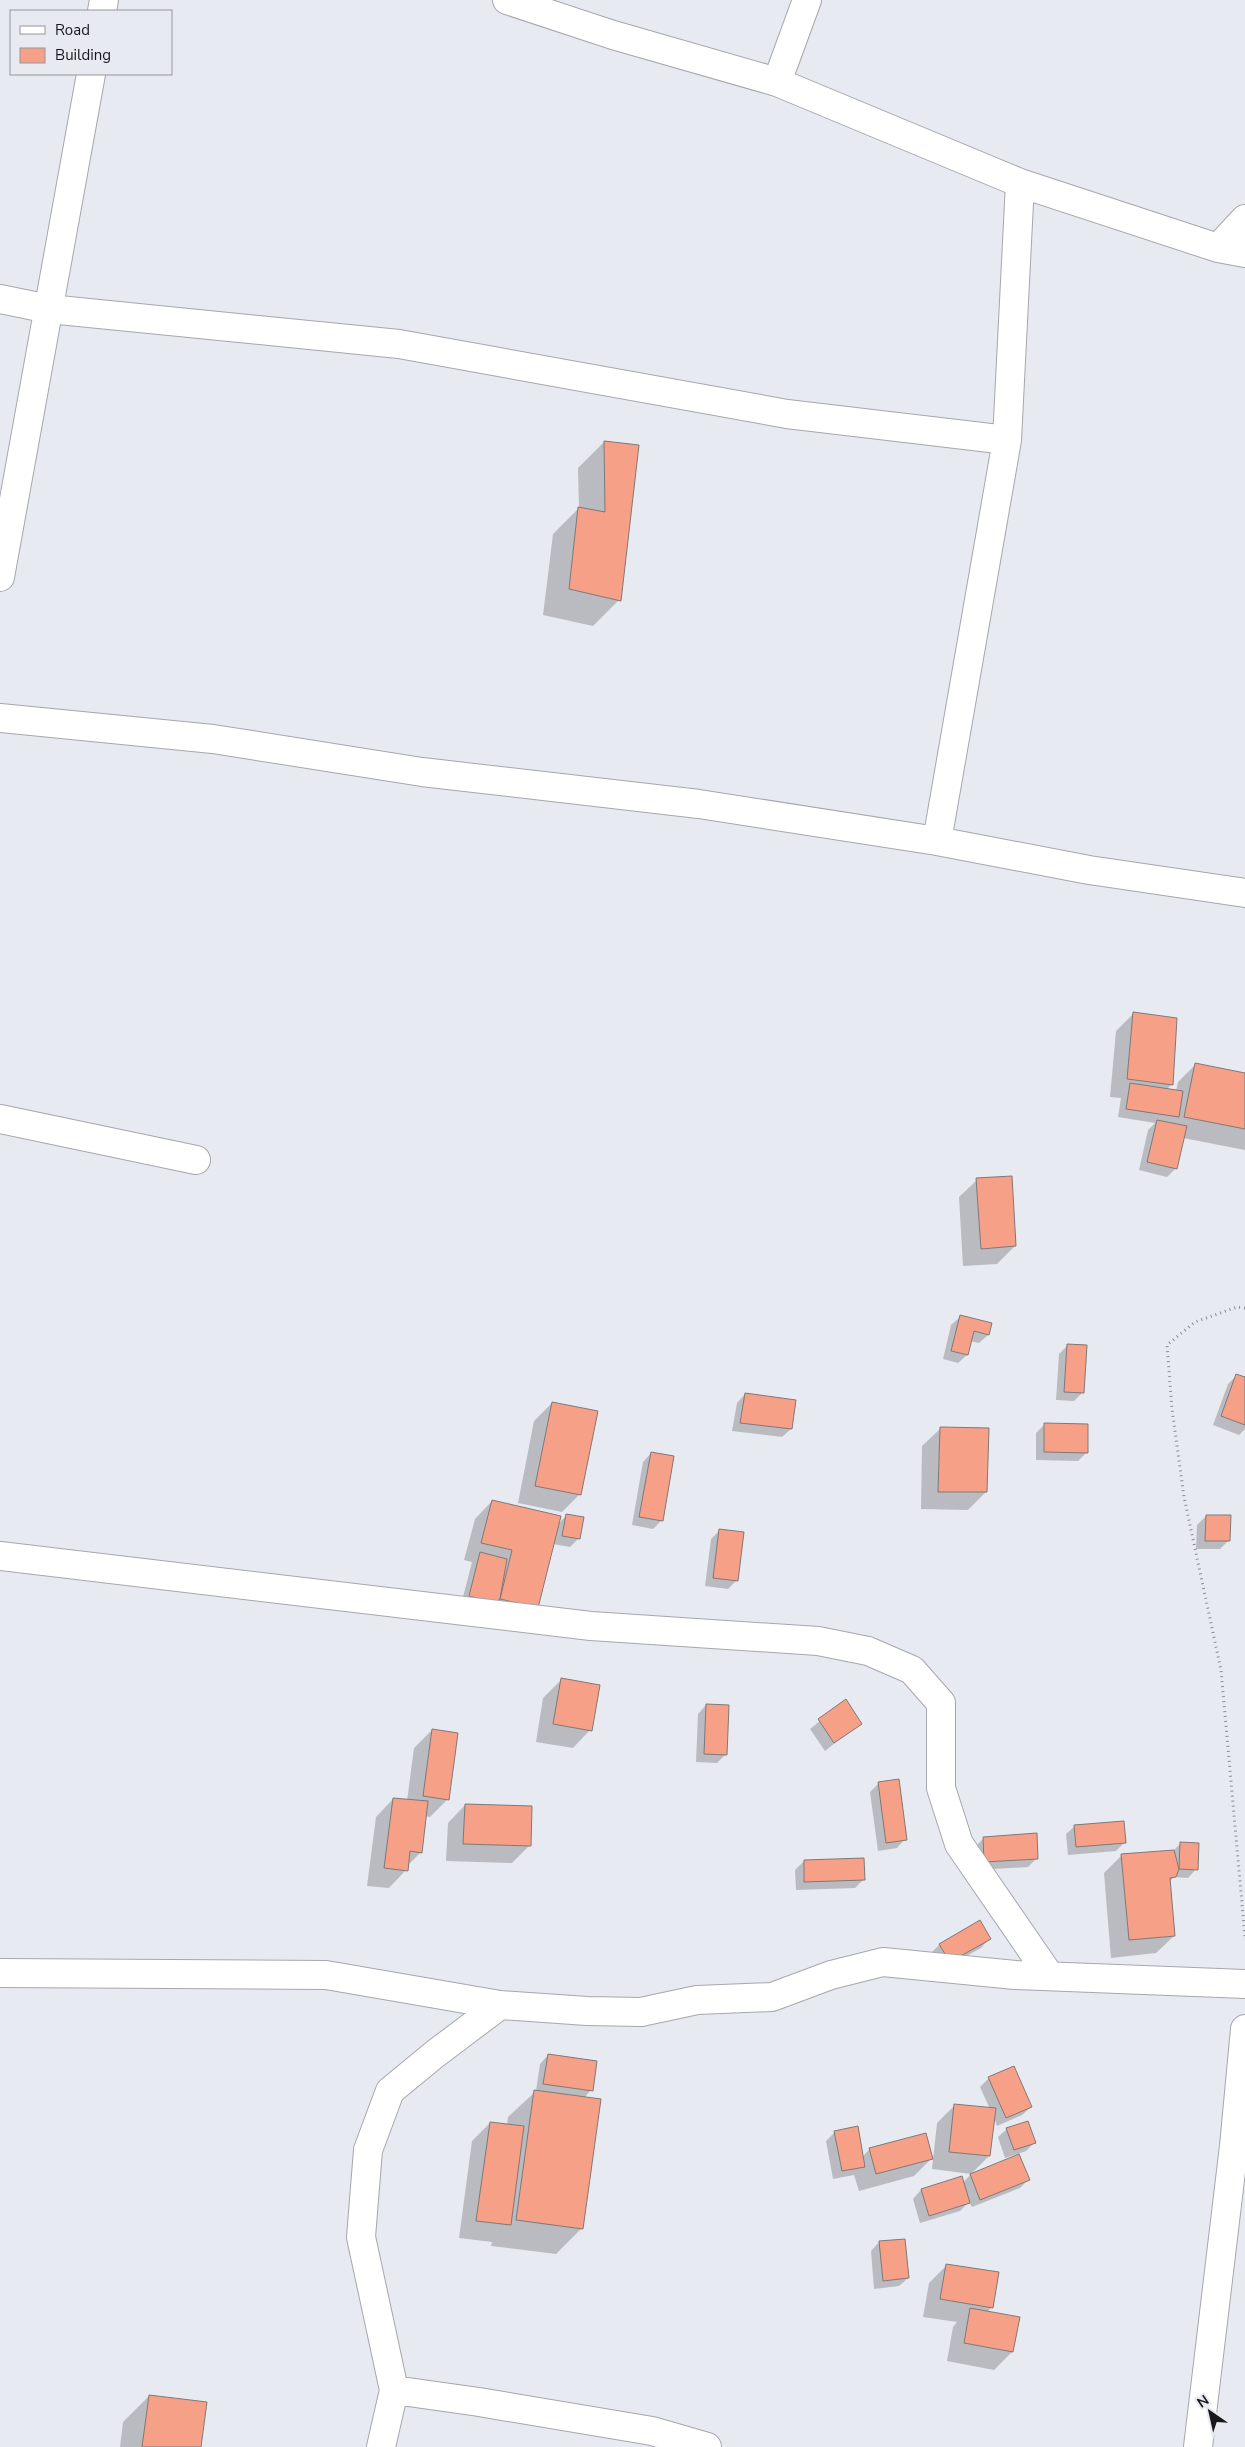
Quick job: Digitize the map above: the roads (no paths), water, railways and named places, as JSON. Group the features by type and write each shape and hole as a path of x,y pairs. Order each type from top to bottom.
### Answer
{"street":[{"path":"507,0 613,35 778,82 1020,183 1218,248 1245,254"},
{"path":"778,82 807,0"},
{"path":"0,577 91,75"},
{"path":"937,841 1007,440 1020,183"},
{"path":"1218,248 1245,219"},
{"path":"0,299 49,308 399,344 787,414 1007,440"},
{"path":"0,718 213,739 422,772 699,804 937,841 1089,870 1245,893"},
{"path":"0,1119 196,1160"},
{"path":"0,1556 591,1626 818,1642 868,1651 912,1670 941,1703 941,1788 959,1844 1050,1975"},
{"path":"0,1973 326,1975 500,2005 587,2011 641,2012 697,2000 772,1997 831,1975 883,1962 1015,1975 1245,1984"},
{"path":"381,2447 394,2390 361,2237 368,2150 390,2091 434,2054 500,2005"},
{"path":"1198,2447 1231,2175 1245,2029"},
{"path":"394,2390 652,2431 707,2447"}]}
